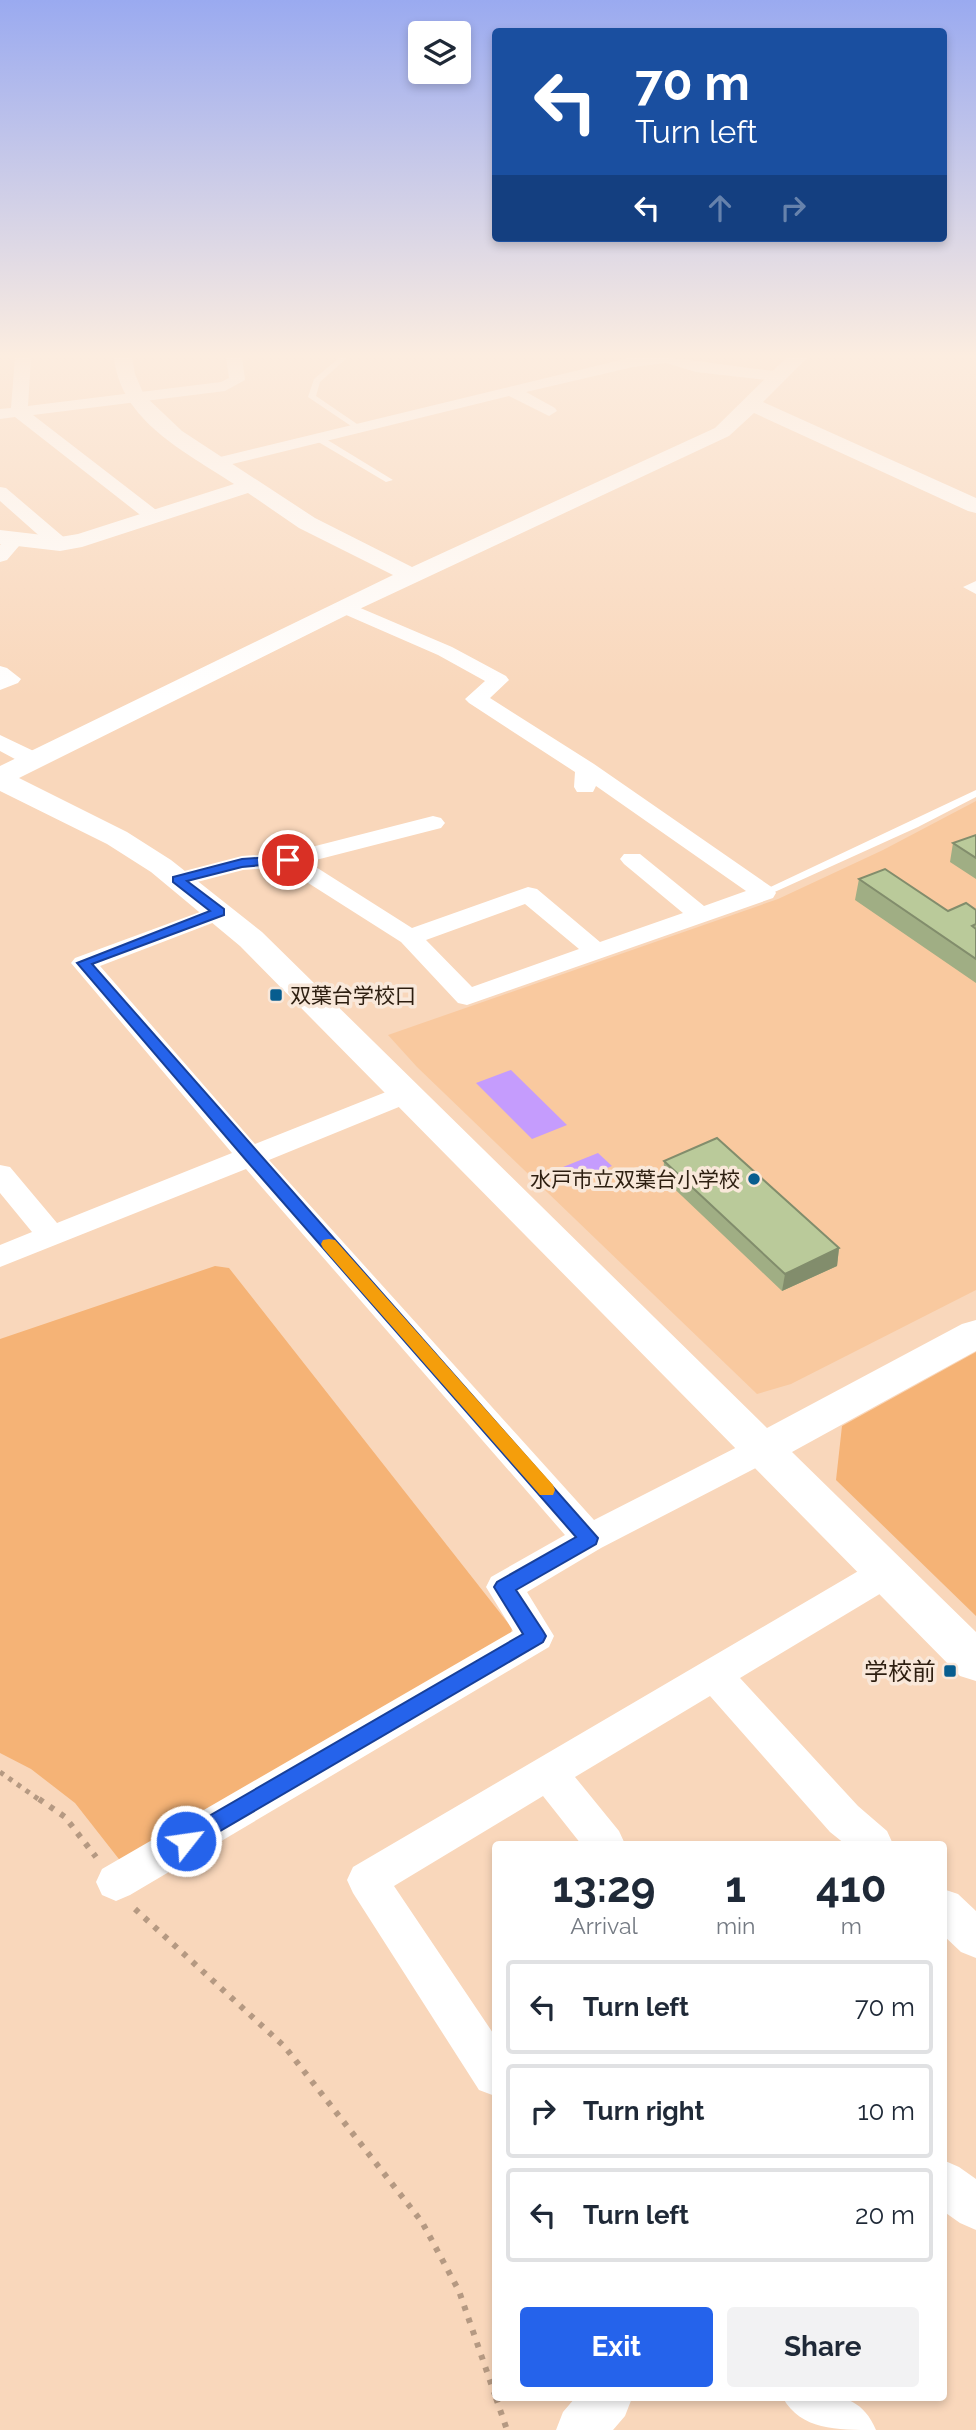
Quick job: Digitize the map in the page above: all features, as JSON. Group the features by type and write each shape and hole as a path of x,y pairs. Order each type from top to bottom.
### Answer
{"street":[{"path":"94,470 154,517"},
{"path":"227,470 307,523 410,575"},
{"path":"0,779 410,575 638,470"},
{"path":"897,470 976,506"},
{"path":"0,556 8,538 60,544 82,540 249,486"},
{"path":"0,492 60,544"},
{"path":"344,607 445,651 499,680 476,699 585,778 764,893"},
{"path":"0,672 11,679 0,684"},
{"path":"0,742 34,760"},
{"path":"0,779 117,838 178,880 251,939 976,1662"},
{"path":"178,880 242,863 288,860 433,822"},
{"path":"632,859 700,915"},
{"path":"288,860 410,937 467,997 764,893"},
{"path":"410,937 528,894 596,951"},
{"path":"219,912 84,963 251,1157 589,1538"},
{"path":"0,1257 406,1094"},
{"path":"0,1174 52,1236"},
{"path":"116,1882 536,1636 504,1587 589,1538 761,1450 976,1334"},
{"path":"492,2069 368,1880 885,1573"},
{"path":"714,1675 844,1819 870,1841"},
{"path":"548,1773 603,1841"},
{"path":"947,1912 976,1938"},
{"path":"947,2186 976,2207"},
{"path":"581,2430 605,2401"},
{"path":"812,2401 851,2430"}],"lane":[{"path":"373,470 389,480"},
{"path":"976,584 968,587 976,591"},
{"path":"764,893 914,825 976,793"}],"path":[{"path":"0,1772 65,1817 137,1912 285,2047 422,2222 459,2291 492,2385"},
{"path":"498,2401 507,2430"}],"shaded area":[{"name":"水戸市立双葉台小学校","path":"976,801 976,1290 791,1384 757,1394 417,1067 388,1035 778,899 883,850"},
{"path":"511,1070 567,1125 532,1139 476,1083"},
{"path":"598,1153 612,1166 577,1181 563,1167"},
{"path":"215,1266 229,1268 512,1628 510,1639 122,1863 75,1803 31,1769 0,1753 0,1339"},
{"path":"976,1352 976,1616 836,1480 842,1426"}],"building":[{"path":"976,835 976,858 953,843"},
{"path":"885,869 948,911 966,903 976,910 976,924 972,926 976,929 976,959 859,879"},
{"path":"717,1138 839,1248 785,1274 664,1161"}],"slow traffic":[{"path":"329,1244 546,1490"}],"place":[{"name":"双葉台学校口","path":"276,995"},
{"name":"水戸市立双葉台小学校","path":"754,1179"},
{"name":"学校前","path":"950,1671"}],"route":[{"path":"186,1841 536,1636 504,1587 589,1538 251,1157 84,963 219,912 178,880 242,863 288,860"}]}
